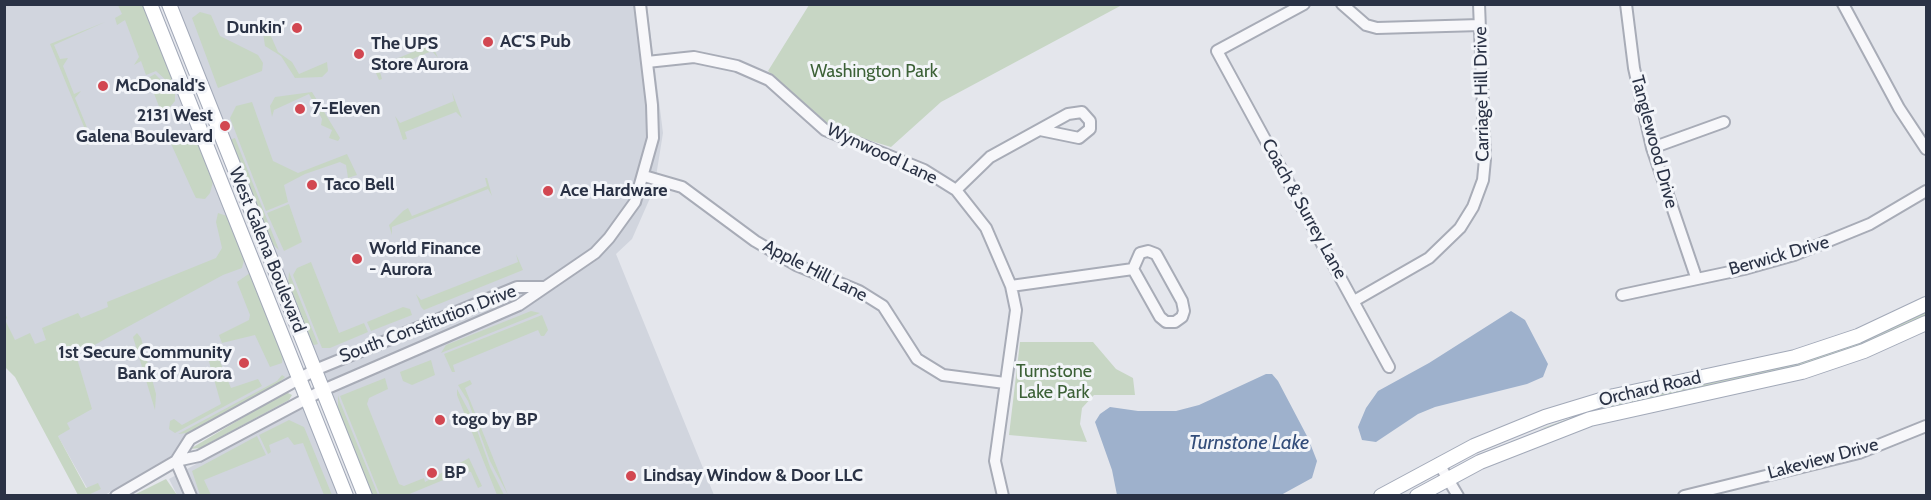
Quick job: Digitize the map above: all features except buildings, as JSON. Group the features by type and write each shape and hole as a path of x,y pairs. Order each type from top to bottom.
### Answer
{"main road":[{"name":"West Galena Boulevard","path":"150,4 346,495"},
{"name":"West Galena Boulevard","path":"169,4 366,495"},
{"name":"Orchard Road","path":"1381,495 1474,446 1545,417 1614,396 1795,357 1858,336 1926,304"},
{"name":"Orchard Road","path":"1417,495 1509,449 1590,419 1802,372 1864,351 1926,323"}],"street":[{"name":"South Constitution Drive","path":"177,461 199,456 323,390 519,304 582,263 610,237 635,202 653,138 640,4"},
{"name":"Coach & Surrey Lane","path":"1304,4 1217,51 1389,367"},
{"path":"1342,4 1366,25 1377,28 1480,25"},
{"name":"Carriage Hill Drive","path":"1354,301 1429,258 1460,228 1473,207 1483,180 1485,159 1479,4"},
{"name":"Tanglewood Drive","path":"1626,4 1634,68 1652,148 1696,277"},
{"path":"1843,4 1899,108 1926,149"},
{"name":"Wynwood Lane","path":"647,62 694,57 737,66 769,80 825,130 860,147 924,170 956,190 986,228 1011,285 1016,310 995,461 1003,495"},
{"path":"1652,148 1724,122"},
{"path":"956,190 990,157 1040,130"},
{"name":"Apple Hill Lane","path":"644,176 682,187 755,241 796,264 859,291 883,306 917,359 943,375 1005,383"},
{"name":"Berwick Drive","path":"1622,295 1696,277 1744,269 1819,246 1870,224 1926,191"},
{"path":"1148,251 1156,254 1182,301 1184,310 1182,317 1175,322 1166,322 1160,317 1133,269 1140,253 1148,251"},
{"path":"1011,285 1133,269"},
{"name":"South Constitution Drive","path":"177,461 190,439 315,370 517,287 543,287"},
{"name":"Lakeview Drive","path":"1684,495 1859,453 1926,426"},
{"path":"116,495 177,461 191,495"},
{"path":"1439,464 1458,495"}],"shaded area":[{"path":"4,5 144,5 290,376 187,434 171,456 105,495 91,495 5,342"},
{"path":"174,5 647,5 663,133 654,189 632,239 616,254 714,495 370,495"},
{"path":"304,404 341,495 177,495 169,479"}],"green space":[{"path":"118,5 143,5 175,84 175,101 170,107 157,114 153,113 160,109 148,78 155,74 166,85 168,82 156,71 146,75 141,61 134,65 139,57 125,20 117,25 115,18 122,14"},
{"name":"Washington Park","path":"809,5 1122,5 941,102 891,147 845,133 827,123 768,71"},
{"path":"200,12 211,15 220,36 258,55 263,63 262,71 218,88 192,18"},
{"path":"105,22 54,45 60,59 68,58 63,66 74,94 81,91 75,98 90,135 96,130 99,134 97,140 87,145 84,142 89,139 50,44"},
{"path":"263,33 270,34 278,52 292,62 299,74 327,62 328,71 322,77 295,78 281,56 265,46"},
{"path":"425,47 434,49 438,58 432,51 380,72 382,79 379,80 376,73 379,66"},
{"path":"312,92 340,138 338,141 329,138 332,130 321,125 322,119 309,94 274,110 272,117 270,106 275,97"},
{"path":"452,92 462,118 456,112 405,132 407,139 403,140 395,116 400,123 454,101"},
{"path":"252,102 273,161 298,173 347,154 357,175 348,178 346,165 340,162 305,174 284,185 288,202 266,211 230,118 236,106"},
{"path":"176,132 190,132 197,139 213,182 210,193 205,199 196,198 167,135"},
{"path":"235,138 279,250 270,242 229,140"},
{"path":"485,178 487,178 492,196 488,189 392,227 392,235 389,225 403,211 408,208 412,216 487,186"},
{"path":"289,204 302,242 284,251 267,213"},
{"path":"218,213 227,216 244,260 242,268 223,275 76,355 92,409 67,423 70,429 58,436 86,488 98,483 101,489 88,495 78,495 15,377 5,367 4,310 7,318 5,320 15,340 30,333 35,344 46,340 42,328 78,313 81,318 108,307 107,302 216,258 222,248 216,222"},
{"path":"516,254 523,270 424,310 421,307 416,294 421,300 518,262"},
{"path":"311,262 339,333 364,323 368,332 330,348 322,348 293,275 297,268"},
{"path":"289,272 318,344 314,345 311,342 288,285"},
{"path":"250,273 283,355 282,363 270,367 255,335 222,343 219,335 249,320 250,315 237,282"},
{"path":"403,307 410,309 412,315 371,331 367,322"},
{"path":"531,311 540,313 441,353 446,345"},
{"path":"1926,311 1926,317 1863,346 1806,365 1540,429 1610,404 1877,334"},
{"path":"542,315 548,330 544,336 541,336 538,330 453,365 455,372 452,372 444,354"},
{"path":"137,333 141,338 156,394 155,410 133,337"},
{"name":"Turnstone Lake Park","path":"1020,342 1093,342 1116,369 1133,378 1135,395 1094,395 1082,408 1080,424 1087,442 1009,435"},
{"path":"220,346 216,352 231,388 258,379 262,386 175,433 169,429 170,421 174,419 182,425 221,404 206,351"},
{"path":"431,360 435,375 412,385 403,381 400,372"},
{"path":"282,375 285,377 274,386 187,433 178,434 277,381"},
{"path":"385,378 388,389 369,398 367,404 399,484 404,486 424,478 425,482 469,458 482,486 478,488 471,472 465,471 407,495 380,495 340,396"},
{"path":"470,380 472,384 465,388 508,495 490,461 468,401 458,385"},
{"path":"457,389 473,419 490,467 504,495 497,495 457,395"},
{"path":"286,392 292,395 289,400 200,448 190,449"},
{"path":"338,395 378,495 372,495 338,410"},
{"path":"289,420 304,427 332,495 324,495 303,443 294,445 288,437 269,445 271,452 268,454 259,435"},
{"path":"257,436 266,455 204,480 211,495 200,495 192,471"},
{"path":"166,479 177,495 134,495"}],"water":[{"path":"1511,311 1525,320 1548,364 1543,377 1527,384 1435,407 1418,414 1376,442 1362,440 1358,427 1366,408 1378,391 1429,363"},
{"name":"Turnstone Lake","path":"1266,374 1272,374 1278,381 1308,438 1317,461 1312,478 1281,495 1117,495 1112,470 1095,422 1100,414 1110,407 1138,411 1176,411 1199,405"}],"place":[{"name":"Dunkin'","path":"297,28"},
{"name":"AC'S Pub","path":"488,42"},
{"name":"The UPS Store Aurora","path":"359,54"},
{"name":"McDonald's","path":"103,86"},
{"name":"7-Eleven","path":"300,109"},
{"name":"2131 West Galena Boulevard","path":"225,126"},
{"name":"Taco Bell","path":"312,185"},
{"name":"Ace Hardware","path":"548,191"},
{"name":"World Finance - Aurora","path":"357,259"},
{"name":"1st Secure Community Bank of Aurora","path":"244,363"},
{"name":"togo by BP","path":"440,420"},
{"name":"BP","path":"432,473"},
{"name":"Lindsay Window & Door LLC","path":"631,476"}]}
